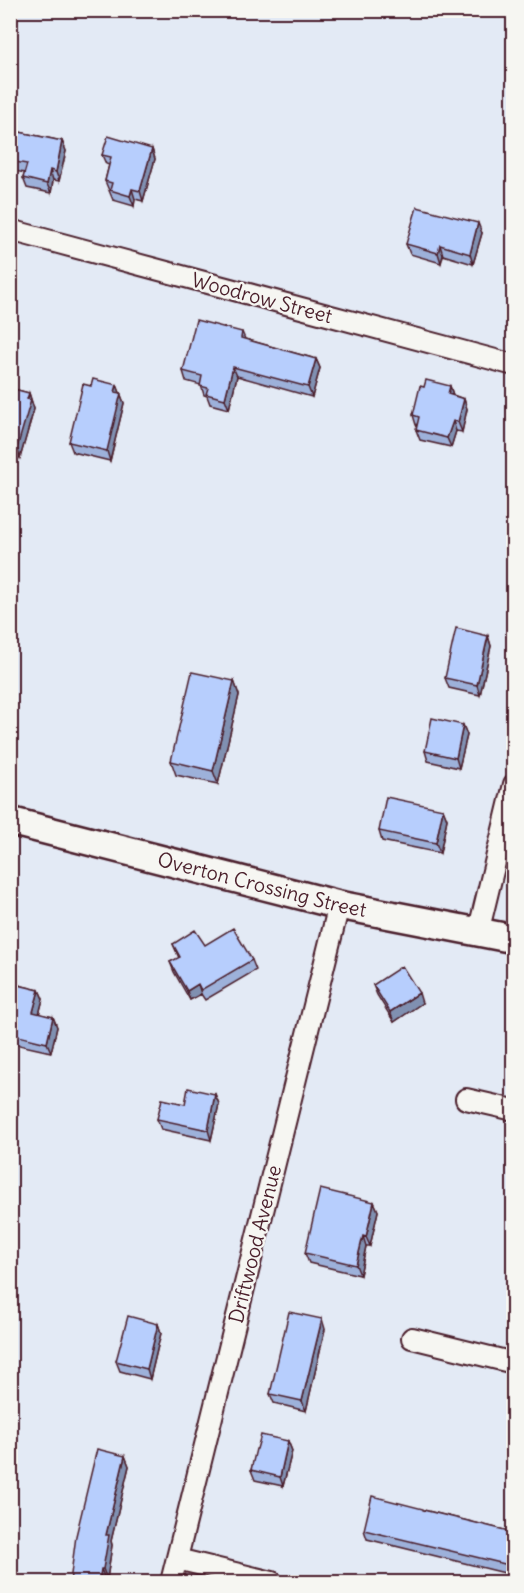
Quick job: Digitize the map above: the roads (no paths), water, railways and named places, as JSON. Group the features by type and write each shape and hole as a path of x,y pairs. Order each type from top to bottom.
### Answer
{"main road":[{"name":"Overton Crossing Street","path":"10,821 339,905 513,939"}],"street":[{"name":"Woodrow Street","path":"10,230 513,365"},
{"path":"478,933 513,784"},
{"name":"Driftwood Avenue","path":"171,1582 339,905"},
{"path":"466,1099 513,1110"},
{"path":"412,1338 513,1363"},
{"path":"177,1559 272,1582"}]}
